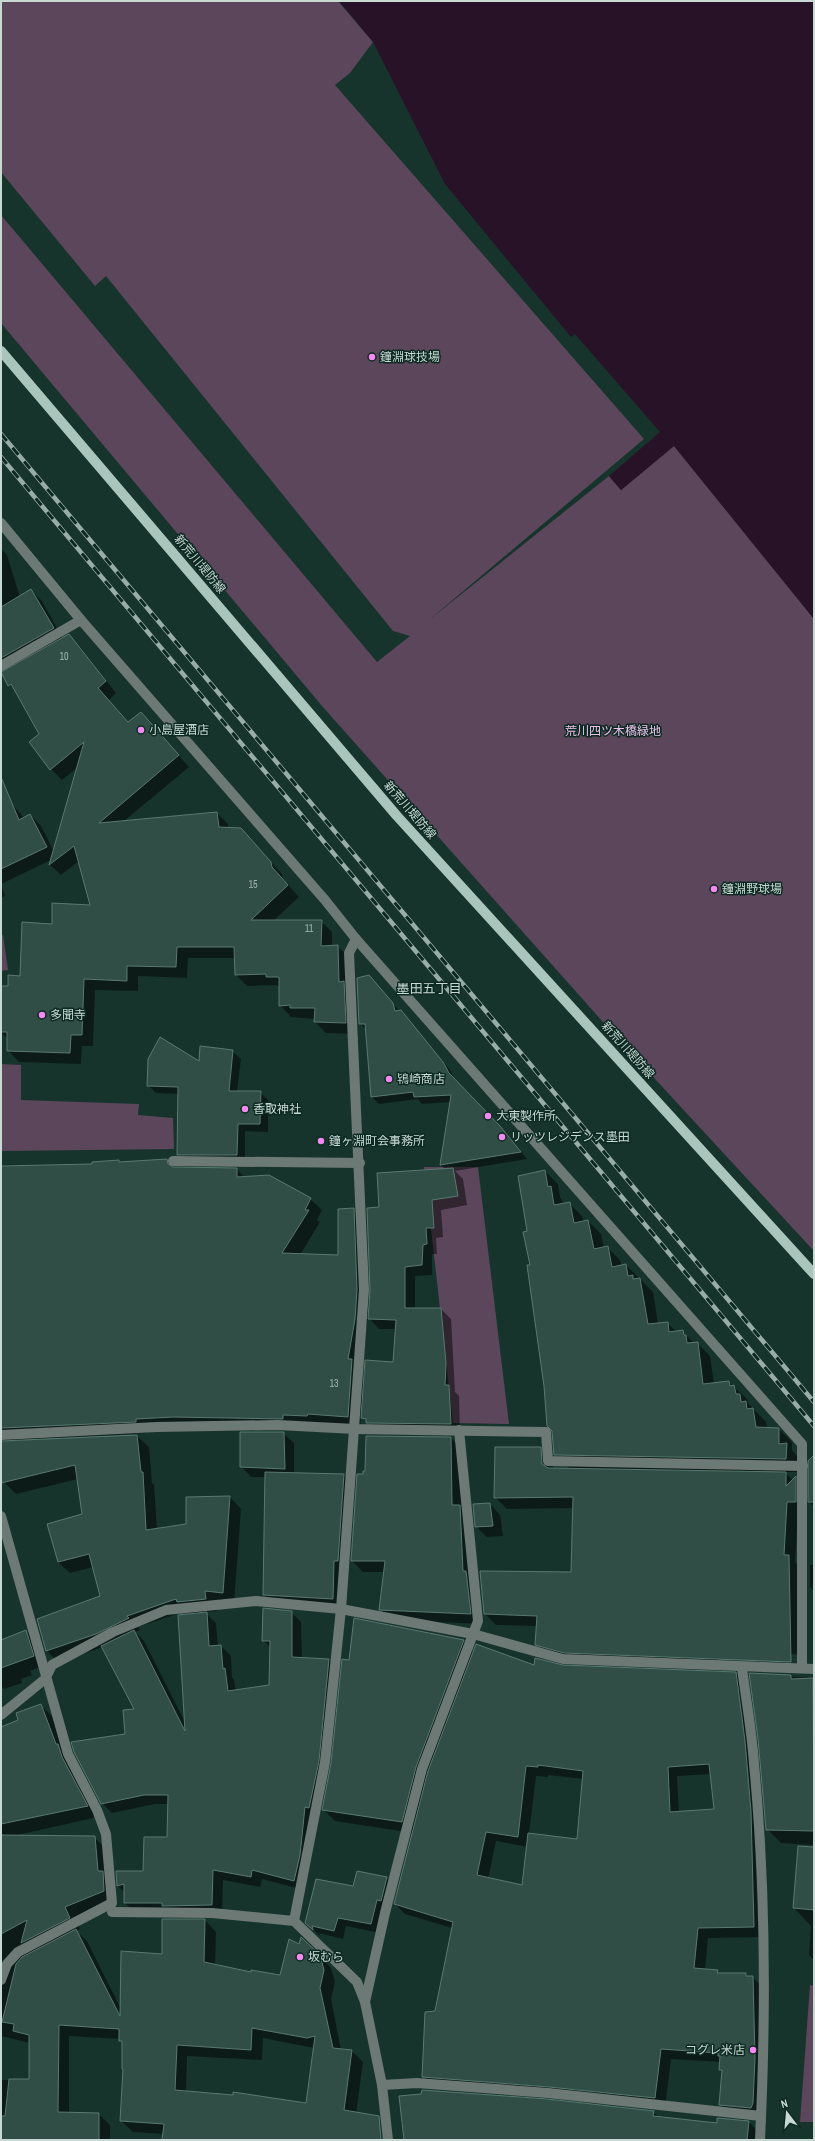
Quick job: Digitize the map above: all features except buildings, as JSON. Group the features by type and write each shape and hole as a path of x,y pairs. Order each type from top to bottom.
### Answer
{"main road":[{"name":"新荒川堤防線","path":"1,350 397,816 814,1274"}],"street":[{"path":"1,523 81,620 325,900 356,939 802,1444 802,1668"},
{"path":"1,666 81,620"},
{"path":"294,1921 325,1762 341,1609 364,1290 360,1162 349,953 356,939"},
{"path":"174,1160 360,1162"},
{"path":"1,1435 157,1427 278,1425 355,1429 546,1432 548,1461 803,1466"},
{"path":"365,2002 384,1913 422,1769 478,1621 459,1430"},
{"path":"1,1516 45,1679 68,1754 97,1810 106,1834 112,1904 18,1952 7,1964 1,1980"},
{"path":"1,1716 45,1679 52,1666 113,1632 166,1610 256,1601 341,1609 473,1634 563,1659 742,1668 802,1668 814,1670"},
{"path":"742,1668 754,1763 761,1861 764,1965 760,2140"},
{"path":"112,1912 212,1913 294,1921 357,1982 365,2002 382,2085 388,2140"},
{"path":"382,2085 424,2083 548,2093 761,2116"}],"green space":[{"name":"荒川四ツ木橋緑地","path":"1,1 338,1 373,42 350,73 335,85 644,439 429,620 609,476 621,490 674,446 814,619 814,1251 619,1040 322,706 1,323 1,215 377,662 410,636 393,631 106,276 95,286 1,172"},
{"path":"3,935 8,970 1,971 1,936"},
{"path":"1,1064 21,1065 21,1100 139,1104 138,1115 173,1118 174,1149 1,1151"},
{"path":"424,1167 478,1167 509,1424 453,1423"},
{"path":"810,1985 814,1986 814,2122 800,2122"}],"shaded area":[{"path":"339,1 814,1 814,619 674,446 621,490 609,476 660,432 575,334 571,337 445,184 373,42"}],"railway":[{"path":"1,434 814,1402"},
{"path":"1,457 814,1426"}],"place":[{"name":"鐘淵球技場","path":"372,357"},
{"name":"小島屋酒店","path":"141,730"},
{"name":"鐘淵野球場","path":"714,889"},
{"name":"多聞寺","path":"42,1015"},
{"name":"鴇崎商店","path":"389,1079"},
{"name":"香取神社","path":"245,1109"},
{"name":"大東製作所","path":"488,1116"},
{"name":"リッツレジデンス墨田","path":"502,1137"},
{"name":"鐘ヶ淵町会事務所","path":"321,1141"},
{"name":"坂むら","path":"300,1957"},
{"name":"コグレ米店","path":"753,2050"}],"district":[{"name":"墨田五丁目","path":"429,988"}]}
